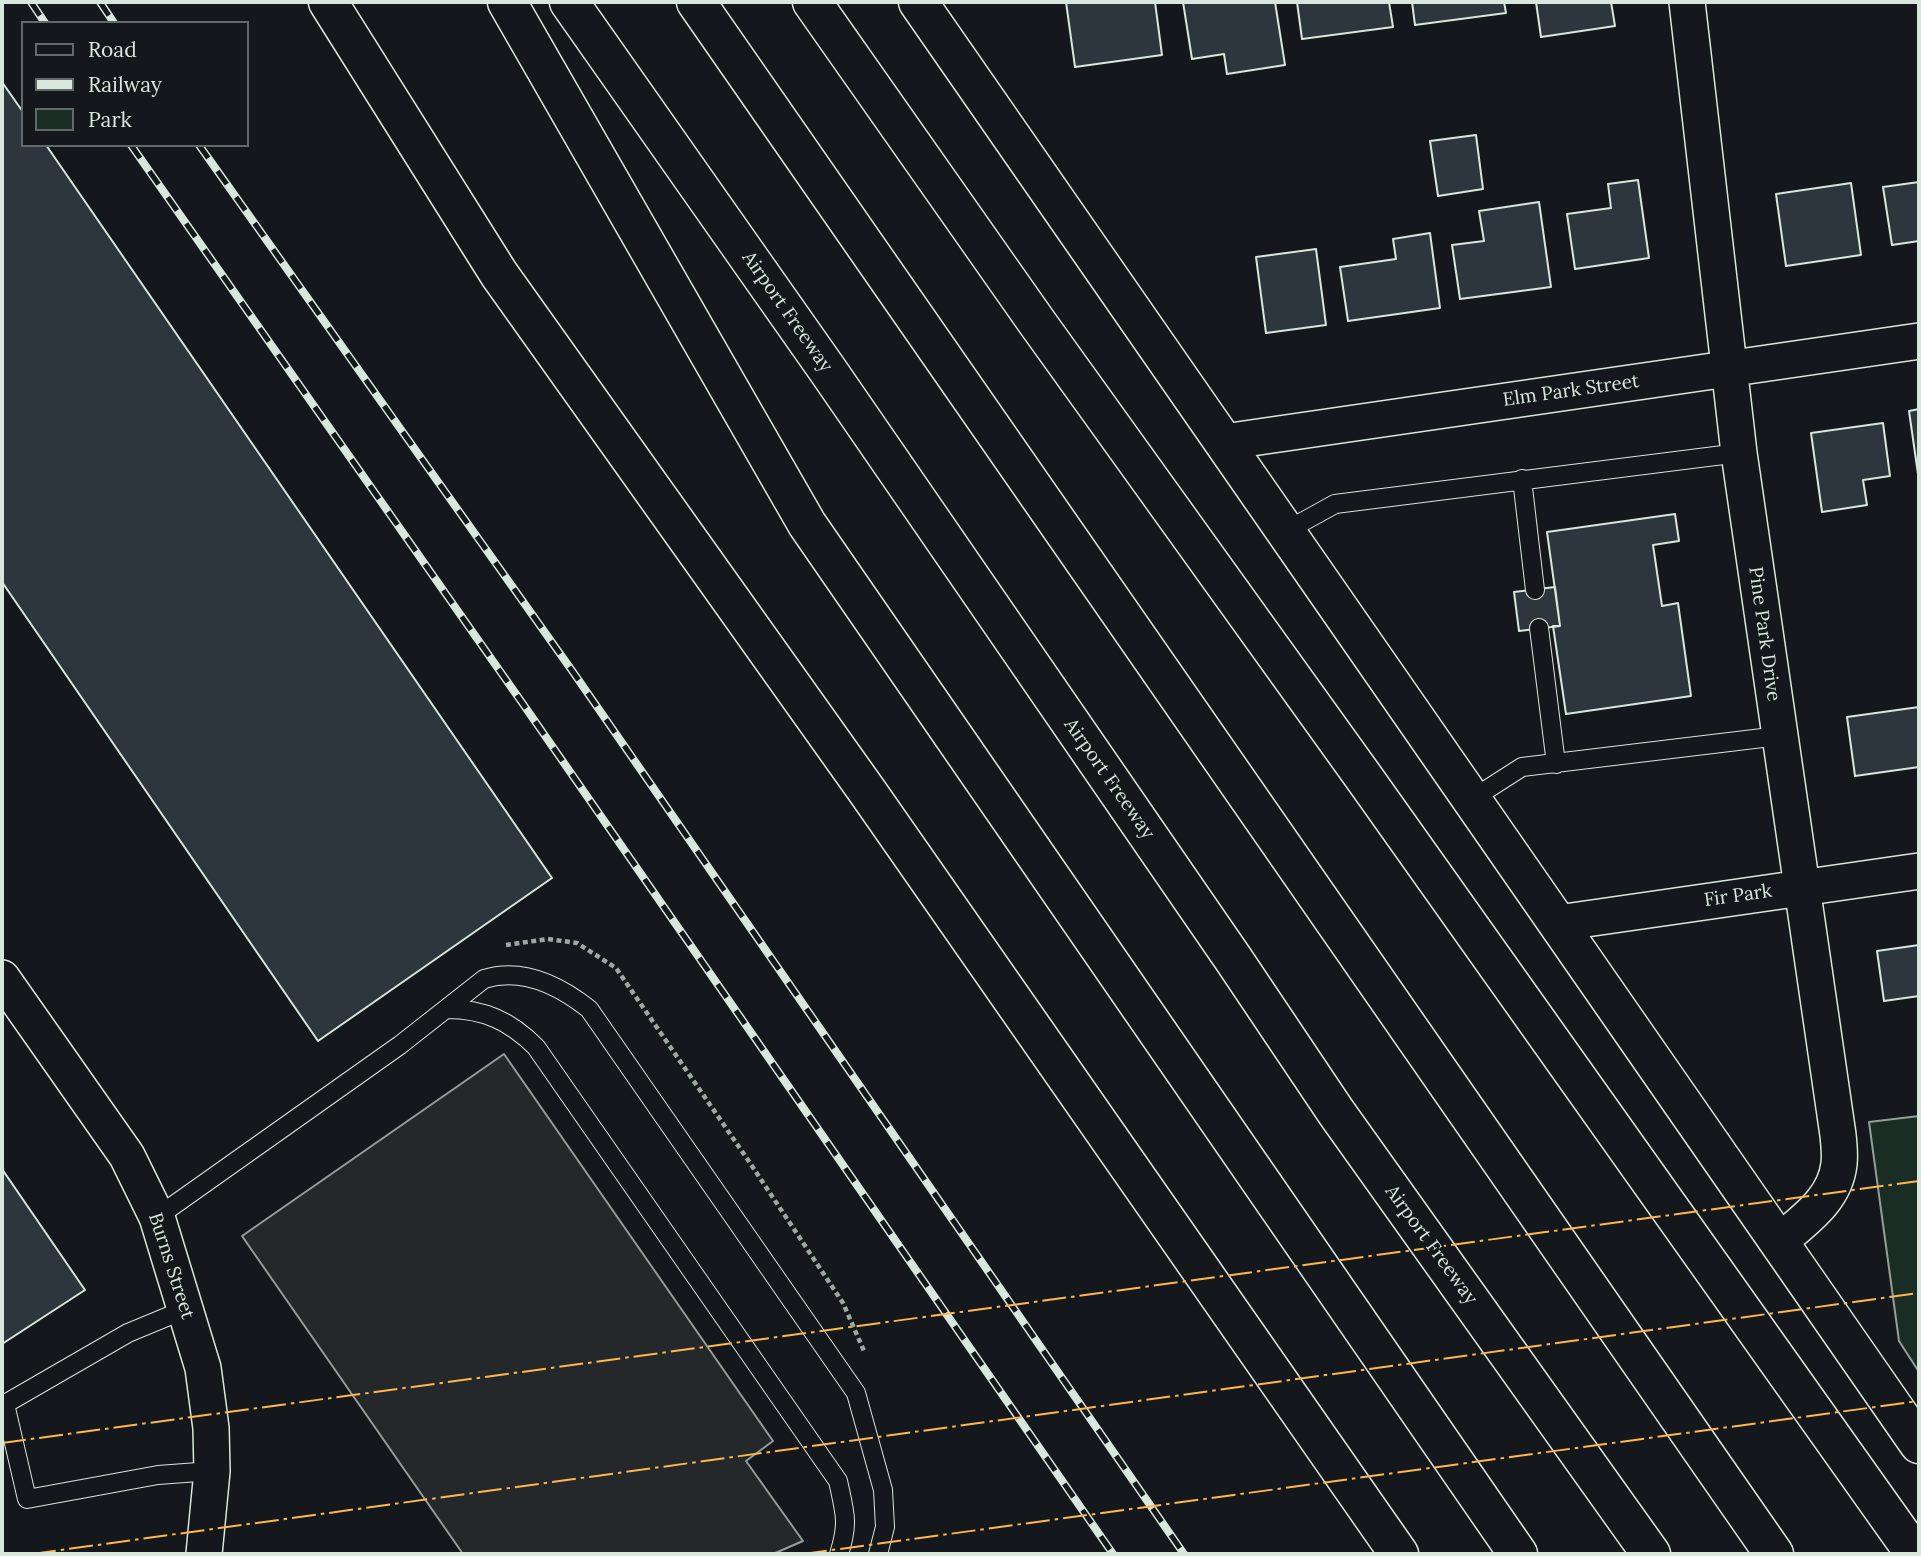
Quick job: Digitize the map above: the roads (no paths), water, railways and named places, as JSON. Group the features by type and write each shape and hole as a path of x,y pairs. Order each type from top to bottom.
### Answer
{"main road":[{"path":"328,2 499,274 867,791 1399,1554"},
{"path":"508,2 807,523 1517,1554"},
{"name":"Airport Freeway","path":"569,2 837,384 1336,1112 1651,1554"},
{"path":"696,2 1774,1554"},
{"path":"812,2 1036,321 1373,790 1915,1554"},
{"path":"918,2 1919,1444"}],"street":[{"name":"Pine Park Drive","path":"1687,2 1739,453 1838,1135 1839,1164 1835,1181 1824,1202 1779,1242"},
{"name":"Elm Park Street","path":"1224,442 1919,341"},
{"name":"Fir Park","path":"1558,923 1919,871"},
{"name":"Burns Street","path":"2,978 127,1156 157,1217 203,1368 211,1428 212,1471 204,1554"}],"lane":[{"path":"1286,531 1335,504 1739,453"},
{"path":"1522,479 1535,590"},
{"path":"1539,628 1556,764"},
{"path":"1472,799 1522,767 1779,736"},
{"path":"157,1217 400,1045 484,979 497,975 537,979 567,992 589,1009 856,1393 883,1490 885,1527 878,1554"},
{"path":"447,1009 482,1012 500,1018 519,1030 536,1046 838,1481 846,1518 846,1532 839,1554"},
{"path":"186,1309 128,1333 5,1404 27,1499 158,1475 212,1471"}],"railway":[{"path":"31,2 44,21"},
{"path":"100,2 113,21"},
{"path":"132,147 1113,1554"},
{"path":"200,147 573,672 1184,1554"}]}
